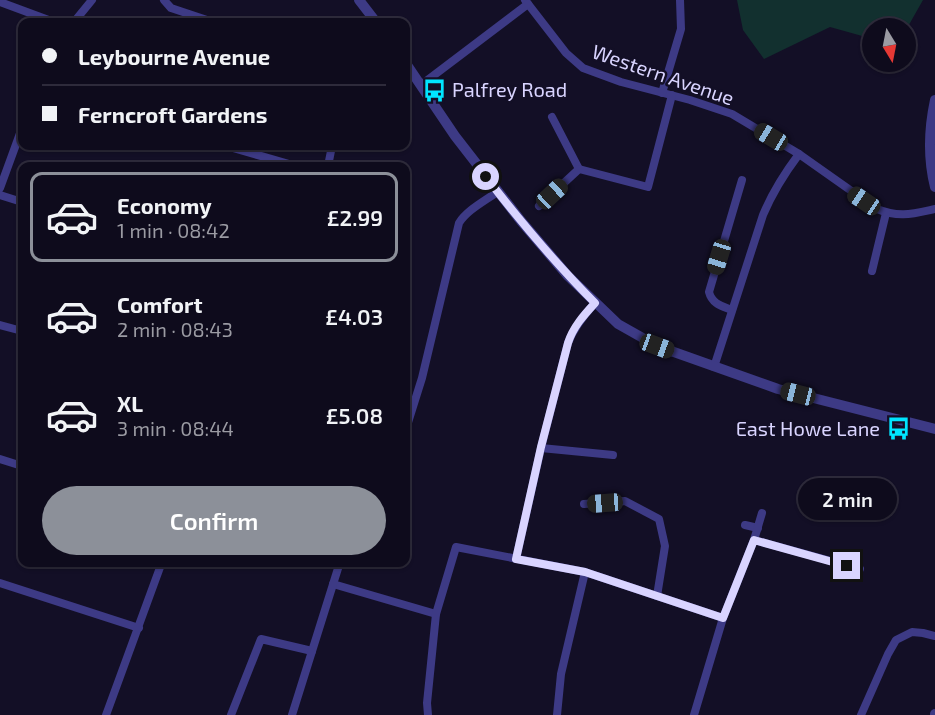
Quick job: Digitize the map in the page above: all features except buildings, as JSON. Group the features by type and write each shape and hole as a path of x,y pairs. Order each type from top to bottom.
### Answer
{"street":[{"path":"77,18 92,0"},
{"path":"164,0 171,8 201,18"},
{"path":"359,0 373,18"},
{"path":"662,93 681,29 680,0"},
{"path":"0,2 43,18"},
{"path":"421,85 527,2"},
{"name":"Western Avenue","path":"527,2 566,53 583,68 621,82 732,114 800,154 852,192 886,213"},
{"path":"410,69 455,136 497,192 568,276 618,324 657,346 778,389 935,429"},
{"path":"552,117 579,169 648,187 672,95"},
{"path":"935,100 930,129 935,187"},
{"path":"0,188 18,139"},
{"path":"240,150 282,162"},
{"path":"714,367 763,215 782,176 800,154"},
{"path":"539,206 579,169"},
{"path":"732,310 716,303 709,292 742,180"},
{"path":"410,416 422,378 459,223 467,214 497,192"},
{"path":"0,195 18,201"},
{"path":"872,271 886,213 901,215 935,209"},
{"path":"516,559 541,447 571,333 595,303"},
{"path":"0,325 18,330"},
{"path":"541,447 613,455"},
{"path":"0,459 18,465"},
{"path":"584,504 626,501 659,519 665,546 657,596"},
{"path":"694,715 723,618 754,540 762,513"},
{"path":"745,525 758,528"},
{"path":"754,540 860,569"},
{"path":"428,715 436,614 456,547 585,572 723,618"},
{"path":"847,566 850,554"},
{"path":"106,715 160,567"},
{"path":"292,715 338,567"},
{"path":"557,715 561,674 585,572"},
{"path":"0,583 139,628"},
{"path":"333,584 436,614"},
{"path":"861,715 896,640 912,632 935,636"},
{"path":"231,715 261,639 312,651"}],"green space":[{"path":"737,0 923,0 913,18 862,18 862,36 830,27 764,59 743,30"}],"place":[{"name":"Palfrey Road","path":"434,90"},
{"name":"East Howe Lane","path":"898,429"}],"route":[{"path":"486,177 543,248 595,303 571,333 541,447 516,559 585,572 723,618 754,540 847,566"}]}
